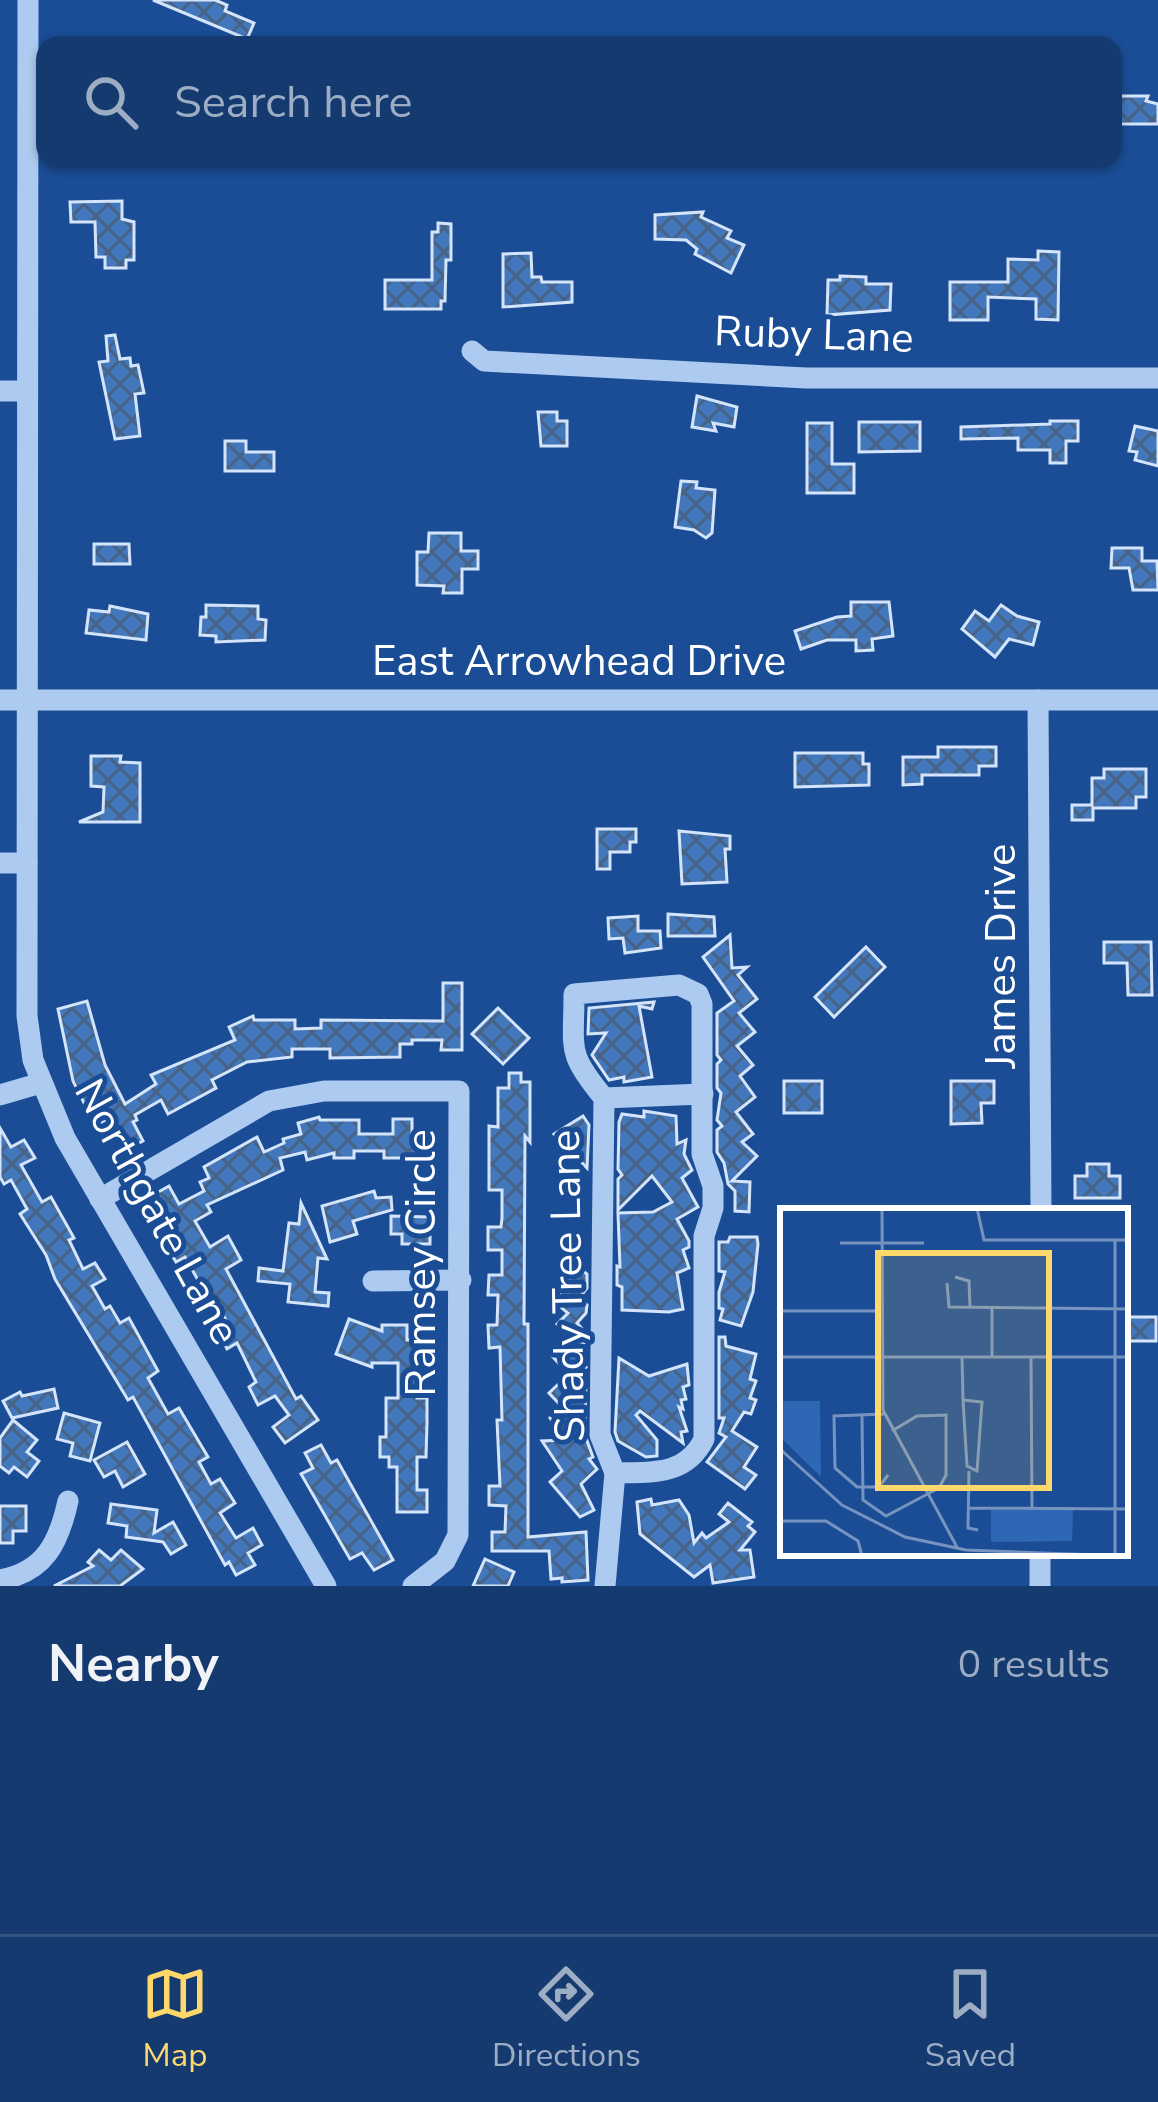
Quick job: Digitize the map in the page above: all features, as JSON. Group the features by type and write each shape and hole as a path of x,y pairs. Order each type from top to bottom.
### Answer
{"street":[{"name":"Northgate Lane","path":"28,0 27,1016 41,1083 64,1138 326,1586"},
{"name":"Ruby Lane","path":"472,351 484,361 806,378 1158,378"},
{"path":"0,391 27,391"},
{"name":"East Arrowhead Drive","path":"0,700 1158,700"},
{"name":"James Drive","path":"1038,700 1041,1208"},
{"path":"0,862 27,863"},
{"name":"Shady Tree Lane","path":"605,1586 616,1473 600,1435 604,1098 587,1082 574,1055 574,994 679,985 698,994 702,1004 702,1154 713,1186 713,1208 704,1235 704,1439 696,1455 682,1466 616,1473"},
{"path":"0,1096 41,1083"},
{"name":"Ramsey Circle","path":"100,1199 269,1101 325,1091 459,1091 458,1535 446,1561 413,1586"},
{"path":"604,1098 703,1094"},
{"path":"373,1281 461,1280"},
{"path":"0,1580 44,1560 61,1532 68,1501"}],"building":[{"path":"153,0 215,0 227,5 225,11 254,23 248,36"},
{"path":"1122,96 1148,96 1146,101 1158,104 1158,124 1122,124"},
{"path":"122,201 122,219 134,222 134,260 126,260 126,268 105,268 105,257 96,257 95,222 71,222 70,202"},
{"path":"703,212 701,217 731,231 727,238 744,245 731,273 695,254 697,249 686,240 655,239 655,215"},
{"path":"438,223 451,224 451,260 446,260 441,309 385,309 385,280 432,280 432,232 438,232"},
{"path":"1038,251 1059,252 1058,320 1036,319 1036,299 988,297 988,320 950,320 950,282 1008,282 1008,259 1038,260"},
{"path":"531,253 532,277 541,277 542,282 572,282 572,302 503,307 503,254"},
{"path":"840,276 866,277 866,284 891,284 890,310 827,315 828,280 840,280"},
{"path":"115,335 120,359 130,358 131,366 138,365 144,393 135,394 140,436 115,439 99,362 108,361 106,336"},
{"path":"697,396 737,407 734,427 713,423 716,431 692,427"},
{"path":"538,412 557,412 557,421 567,421 567,446 541,446"},
{"path":"1078,421 1078,441 1066,441 1066,463 1050,463 1050,450 1018,450 1018,438 961,439 961,427"},
{"path":"859,422 920,422 920,451 859,452"},
{"path":"807,423 832,423 832,464 854,464 854,493 807,493"},
{"path":"1135,426 1158,431 1158,466 1135,460 1137,452 1129,451"},
{"path":"225,441 246,441 246,452 274,452 274,471 225,471"},
{"path":"681,481 715,490 712,533 706,538 675,527"},
{"path":"429,533 461,533 461,551 478,551 478,569 462,569 462,593 443,593 444,586 417,585 417,552 428,552"},
{"path":"94,544 129,544 130,564 94,564"},
{"path":"1112,548 1142,548 1142,561 1157,561 1158,590 1133,590 1129,568 1111,568"},
{"path":"851,602 889,602 893,636 872,639 873,650 856,651 856,640 827,640 801,649 795,631 851,616"},
{"path":"206,605 258,606 258,619 266,620 265,640 216,642 216,636 200,635"},
{"path":"1001,605 1039,622 1033,645 1009,639 995,657 962,629 975,611 989,621"},
{"path":"110,606 148,614 146,640 86,633 89,610 109,612"},
{"path":"938,747 996,747 996,766 979,766 979,775 922,775 922,784 903,785 903,757 938,757"},
{"path":"795,753 863,753 863,764 869,764 869,785 795,787"},
{"path":"91,756 121,756 120,762 140,763 140,822 79,822 103,812 104,787 91,786"},
{"path":"1104,769 1146,769 1146,797 1136,797 1136,808 1093,808 1093,820 1072,820 1072,805 1092,805 1092,778 1104,778"},
{"path":"597,829 636,829 630,852 610,852 610,869 597,869"},
{"path":"679,831 730,836 730,849 725,849 727,882 682,884"},
{"path":"668,914 714,917 715,936 668,936"},
{"path":"638,916 638,931 660,931 661,948 625,953 623,938 609,939 608,918"},
{"path":"730,935 732,968 747,967 738,975 757,999 739,1013 755,1032 737,1046 753,1065 740,1076 755,1097 736,1112 753,1134 742,1142 757,1156 732,1181 750,1182 749,1212 735,1211 735,1191 717,1152 717,1130 722,1126 717,1120 721,1093 717,1064 721,1060 717,1013 734,1001 703,957"},
{"path":"1104,942 1151,942 1152,995 1128,995 1127,963 1104,963"},
{"path":"866,947 885,967 834,1017 815,997"},
{"path":"443,983 462,983 462,1050 441,1050 442,1040 412,1040 412,1044 400,1044 400,1057 330,1058 330,1049 292,1049 292,1057 247,1062 212,1080 216,1088 168,1114 161,1100 135,1115 133,1122 143,1141 125,1151 117,1136 106,1142 96,1125 107,1119 95,1097 84,1103 73,1081 58,1009 87,1001 105,1065 125,1104 156,1084 151,1075 235,1040 229,1027 253,1016 254,1020 295,1020 295,1029 321,1028 321,1020 443,1021"},
{"path":"654,1002 652,1009 639,1006 652,1077 609,1080 592,1055 606,1033 588,1034 589,1008"},
{"path":"498,1008 529,1038 503,1064 472,1034"},
{"path":"509,1073 521,1073 521,1082 530,1082 530,1142 525,1136 524,1324 528,1324 528,1537 586,1532 588,1580 551,1579 549,1551 492,1551 492,1532 505,1532 506,1506 489,1505 489,1486 500,1486 497,1420 502,1420 500,1347 489,1348 488,1325 497,1325 498,1295 488,1295 489,1275 502,1275 502,1250 488,1250 488,1227 501,1227 502,1190 489,1190 489,1126 498,1127 498,1088 509,1088"},
{"path":"784,1081 822,1081 822,1113 784,1113"},
{"path":"951,1081 994,1081 994,1103 981,1103 982,1123 951,1124"},
{"path":"644,1111 676,1116 677,1144 686,1140 684,1154 692,1170 682,1178 698,1207 677,1219 689,1241 683,1250 689,1268 677,1273 683,1309 669,1312 622,1310 622,1287 617,1285 618,1213 653,1212 672,1202 652,1176 618,1210 622,1175 618,1169 619,1122 622,1114 644,1117"},
{"path":"583,1116 589,1125 587,1168 554,1134"},
{"path":"319,1117 359,1120 359,1134 393,1134 393,1119 412,1119 412,1138 426,1138 426,1158 384,1158 384,1151 354,1151 354,1158 334,1158 334,1153 307,1160 305,1152 280,1158 283,1170 207,1205 211,1212 195,1221 210,1247 228,1236 241,1260 226,1269 296,1399 301,1396 318,1420 285,1443 273,1427 289,1415 275,1396 258,1405 249,1387 256,1382 237,1343 227,1349 218,1331 229,1326 214,1297 201,1304 195,1293 203,1289 185,1257 176,1262 149,1216 161,1209 153,1195 169,1186 179,1204 204,1191 200,1182 209,1178 204,1167 257,1137 264,1152 301,1134 298,1123"},
{"path":"0,1128 11,1147 24,1140 35,1158 21,1165 42,1202 51,1197 74,1238 69,1240 83,1269 95,1263 105,1279 92,1286 105,1309 110,1306 120,1323 129,1318 158,1371 148,1378 168,1414 179,1408 208,1457 199,1462 211,1484 220,1479 235,1503 220,1513 236,1538 253,1528 262,1545 248,1553 255,1565 236,1575 229,1562 225,1565 133,1397 128,1400 55,1279 20,1214 27,1209 11,1180 4,1184 0,1177"},
{"path":"1087,1164 1109,1164 1109,1176 1120,1176 1120,1198 1075,1198 1075,1176 1087,1176"},
{"path":"374,1191 376,1198 391,1197 392,1210 353,1221 357,1234 330,1242 322,1206"},
{"path":"301,1203 327,1259 318,1258 315,1292 329,1293 328,1306 288,1302 290,1284 258,1281 259,1268 283,1271 289,1223 299,1224"},
{"path":"391,1216 430,1217 430,1244 402,1244 402,1234 391,1234"},
{"path":"730,1237 757,1237 758,1244 753,1292 741,1326 720,1320 719,1292 725,1272 719,1271 719,1242 728,1242"},
{"path":"579,1268 587,1274 587,1288 580,1297 587,1305 586,1313 577,1323 586,1341 573,1353 586,1367 581,1373 586,1380 585,1421 568,1411 586,1438 593,1457 589,1459 597,1469 581,1484 594,1510 580,1517 550,1482 562,1471 542,1441 565,1440 550,1418 564,1409 549,1393 569,1374 552,1356 571,1339 557,1324 568,1313 553,1301"},
{"path":"1128,1317 1156,1317 1156,1341 1128,1341"},
{"path":"349,1319 382,1331 382,1325 407,1325 407,1340 418,1340 417,1398 427,1398 427,1423 426,1457 417,1457 417,1490 427,1490 427,1512 397,1512 397,1467 389,1467 389,1457 380,1457 380,1437 386,1437 386,1398 398,1398 398,1363 372,1363 372,1367 336,1354"},
{"path":"719,1337 725,1337 726,1346 756,1354 750,1379 756,1381 750,1398 756,1400 751,1414 744,1412 732,1431 757,1447 744,1467 756,1475 745,1489 707,1462 726,1437 719,1433 724,1418 719,1418"},
{"path":"619,1358 649,1376 687,1364 689,1385 683,1387 686,1399 681,1400 683,1409 679,1407 687,1431 681,1432 683,1443 640,1411 636,1415 657,1440 657,1456 646,1457 618,1441"},
{"path":"54,1389 58,1408 12,1418 3,1401 20,1392 22,1396"},
{"path":"64,1413 100,1423 90,1461 70,1456 73,1443 57,1439"},
{"path":"13,1420 37,1440 27,1452 39,1461 27,1477 14,1467 9,1473 0,1466 0,1438"},
{"path":"127,1442 145,1474 123,1487 115,1471 104,1477 94,1460"},
{"path":"321,1445 331,1463 337,1460 393,1560 374,1570 362,1553 350,1559 301,1474 313,1468 305,1453"},
{"path":"651,1499 652,1505 679,1500 689,1515 694,1543 702,1533 706,1538 729,1522 719,1514 728,1503 752,1522 748,1526 755,1532 740,1550 750,1550 754,1577 713,1583 710,1565 694,1577 640,1534 637,1502"},
{"path":"111,1504 157,1510 154,1533 173,1522 186,1545 171,1554 163,1542 126,1537 127,1526 108,1523"},
{"path":"0,1506 26,1506 26,1531 13,1531 13,1543 0,1543"},
{"path":"99,1550 111,1560 121,1550 143,1569 120,1586 54,1586 93,1566 88,1562"},
{"path":"485,1559 514,1572 508,1586 473,1586"}]}
